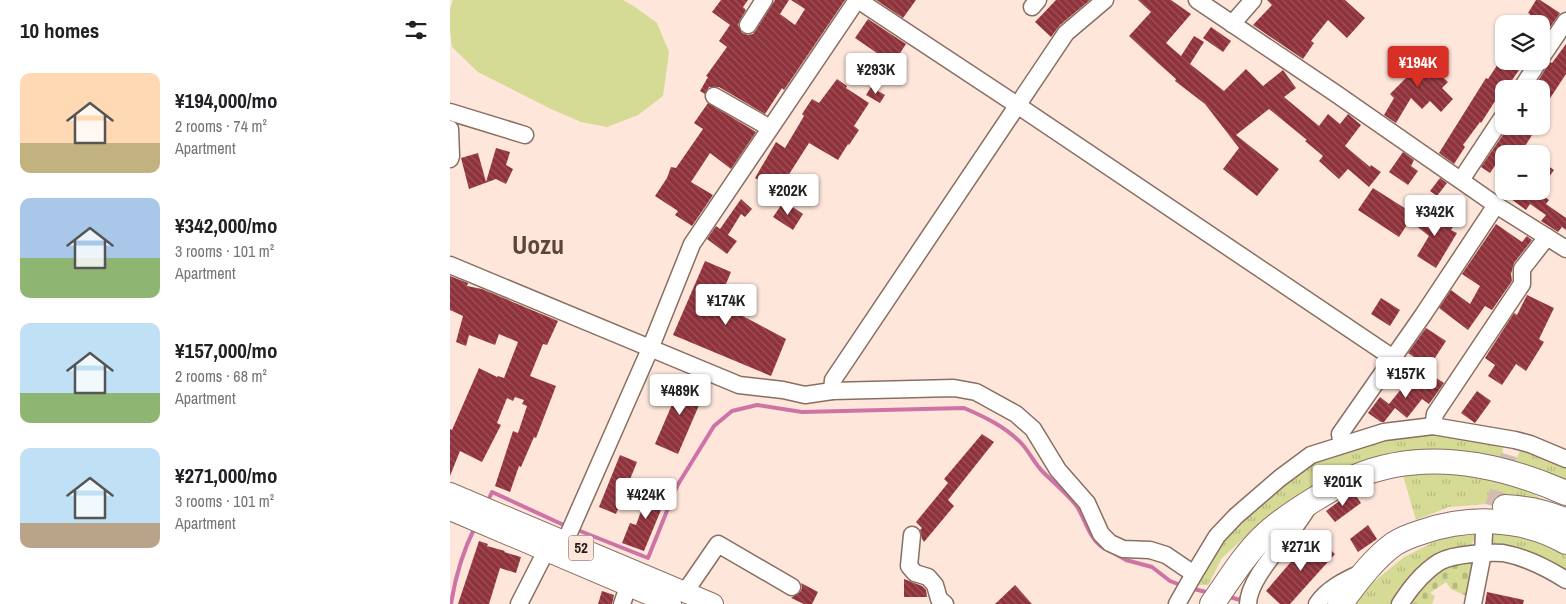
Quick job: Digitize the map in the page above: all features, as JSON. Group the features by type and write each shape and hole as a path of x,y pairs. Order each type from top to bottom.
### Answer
{"highway":[{"path":"1212,604 1251,549 1277,524 1310,502 1357,476 1399,465 1420,462 1464,463 1486,466 1527,478 1566,493"},
{"path":"1486,466 1524,481 1566,504"},
{"path":"1340,604 1365,571 1394,544 1412,533 1451,516 1471,510 1489,508 1526,509 1546,513 1566,521"},
{"path":"1394,544 1431,529 1448,525 1486,521 1526,526 1543,531 1566,542"}],"main road":[{"name":"52","path":"450,493 565,542 628,587"},
{"name":"52","path":"450,510 628,587 713,604"}],"street":[{"path":"748,25 764,0"},
{"path":"519,604 546,551 565,542 650,349 692,244 857,0 1017,105 1393,358"},
{"path":"832,391 833,380 1066,33 1105,0"},
{"path":"1197,0 1496,205 1566,249"},
{"path":"1232,24 1253,0"},
{"path":"1550,45 1566,21"},
{"path":"714,96 770,128"},
{"path":"450,112 525,135"},
{"path":"1460,180 1495,128"},
{"path":"450,129 450,159"},
{"path":"1342,446 1340,434 1423,315 1496,205"},
{"path":"1433,426 1435,414 1522,284 1522,269 1547,237"},
{"path":"450,265 739,385 783,390 805,395 832,391 954,388 976,392 1016,414 1033,429 1058,470 1087,503 1101,534 1110,543 1123,549 1150,550 1166,556 1194,574"},
{"path":"1177,604 1217,536 1236,516 1280,478 1311,455 1384,432 1433,426 1512,448 1530,444 1566,460"},
{"path":"1248,604 1248,594 1256,580 1296,525 1310,502"},
{"path":"1473,604 1483,553 1484,534"},
{"path":"912,535 909,566 915,573 928,577 935,585 939,599 945,604"},
{"path":"678,598 718,544 792,587"},
{"path":"1400,604 1413,584 1426,572 1441,561 1461,555 1502,553 1550,570 1566,580"},
{"path":"1317,604 1342,582 1365,571"}],"green space":[{"path":"453,0 623,0 657,23 669,52 663,96 638,115 607,127 581,122 551,109 478,72 452,47 450,9"},
{"path":"1428,432 1491,440 1503,447 1502,459 1341,473 1259,524 1222,558 1208,585 1192,585 1228,532 1319,456 1380,438"},
{"path":"1522,446 1566,464 1566,483 1515,462"},
{"path":"1444,469 1513,483 1566,512 1500,503 1449,507 1416,520 1402,472"},
{"path":"1490,528 1517,532 1566,550 1566,573 1489,549"},
{"path":"1478,531 1471,546 1392,604 1356,604 1365,589 1404,557 1444,537"},
{"path":"1477,558 1471,598 1451,589 1446,582 1430,593 1435,596 1432,604 1405,604 1417,586 1444,567"}],"building":[{"path":"721,0 748,0 743,7 746,10 738,25 742,33 748,35 753,34 775,0 789,0 780,14 795,25 805,9 791,0 845,0 784,90 782,88 765,114 719,87 709,87 705,94 700,91 708,77 706,76 727,47 719,41 730,25 712,12"},
{"path":"876,0 916,0 903,18"},
{"path":"1056,0 1090,0 1060,25 1051,37 1035,22"},
{"path":"1138,0 1171,0 1191,14 1166,43 1181,56 1194,36 1204,42 1190,64 1224,91 1246,69 1263,86 1283,70 1296,88 1284,97 1319,126 1328,114 1340,124 1348,114 1361,125 1345,146 1370,167 1371,165 1381,172 1369,187 1348,169 1339,179 1319,161 1323,156 1305,141 1307,140 1269,109 1236,135 1279,169 1257,196 1223,169 1239,148 1205,104 1175,81 1176,79 1129,36 1151,12"},
{"path":"1267,0 1345,0 1365,18 1347,38 1328,20 1311,41 1314,43 1303,59 1253,25 1272,5"},
{"path":"1536,0 1540,0 1560,13 1550,27 1550,15 1529,15 1528,13"},
{"path":"868,19 906,44 893,64 855,38"},
{"path":"1211,27 1231,41 1223,52 1203,38"},
{"path":"1566,44 1566,74 1550,98 1550,80 1539,80 1545,70 1550,70 1550,62 1552,63"},
{"path":"1413,51 1431,70 1433,68 1448,82 1442,88 1453,99 1441,112 1430,101 1422,109 1411,98 1396,123 1384,115 1394,98 1390,94 1406,78 1396,67"},
{"path":"1495,68 1519,70 1512,80 1495,80 1495,101 1481,123 1463,145 1465,147 1454,164 1439,153 1486,78 1488,79"},
{"path":"837,79 847,86 846,88 869,103 854,126 859,130 838,160 809,143 786,179 788,180 781,193 755,178 776,142 785,148 804,116 802,114 812,99 819,103"},
{"path":"871,87 885,95 880,103 866,95"},
{"path":"708,103 756,132 731,169 710,153 691,182 713,195 692,226 675,215 678,211 655,196 667,178 671,167 676,168 703,129 694,123"},
{"path":"1503,135 1532,135 1526,145 1496,145"},
{"path":"1495,146 1495,166 1490,173 1481,167"},
{"path":"496,148 510,152 506,165 513,169 506,184 496,179 469,189 461,158 478,153 486,182"},
{"path":"1403,152 1414,160 1411,166 1418,171 1408,185 1389,172"},
{"path":"1550,167 1554,170 1550,176"},
{"path":"1440,178 1447,183 1437,196 1430,191"},
{"path":"1373,188 1414,214 1399,237 1358,210"},
{"path":"741,199 752,209 745,217 741,214 728,235 737,241 727,254 707,239 716,226 720,229"},
{"path":"1512,200 1549,200 1546,204 1566,218 1566,230 1562,227 1558,232 1541,221 1546,215 1530,204 1526,210"},
{"path":"784,201 803,214 793,230 773,217"},
{"path":"1429,208 1453,227 1451,230 1457,233 1436,268 1417,256 1429,236 1415,225"},
{"path":"1496,224 1522,242 1527,236 1532,240 1514,263 1511,274 1512,281 1492,310 1485,306 1468,330 1439,308 1451,290 1470,304 1480,286 1462,274"},
{"path":"705,261 731,272 718,303 786,339 771,376 673,335"},
{"path":"450,276 468,283 467,286 482,289 558,321 547,345 543,344 530,376 556,386 536,438 534,437 521,467 519,466 510,492 495,486 513,431 518,433 527,406 522,404 524,400 515,397 513,401 507,398 497,423 501,425 482,462 460,451 450,476 450,429 452,430 479,368 497,377 504,378 518,342 499,334 495,345 469,335 466,346 456,342 463,316 450,310"},
{"path":"1527,295 1554,308 1539,339 1544,342 1526,371 1516,364 1502,385 1488,376 1495,365 1485,358 1514,313 1517,315"},
{"path":"1381,298 1400,310 1390,326 1371,314"},
{"path":"1426,328 1446,341 1429,367 1408,353"},
{"path":"1433,376 1444,383 1429,404 1422,399 1407,418 1395,408 1384,422 1368,413 1380,397 1389,404 1402,388 1406,378 1425,389"},
{"path":"683,379 706,389 678,454 655,444"},
{"path":"1477,391 1491,401 1475,423 1461,413"},
{"path":"982,434 994,442 948,500 954,506 924,542 920,530 922,528 916,522 948,483 944,479"},
{"path":"620,455 637,462 616,514 599,507"},
{"path":"650,487 668,493 644,551 622,543 630,523 636,525"},
{"path":"1354,493 1361,503 1335,522 1326,511"},
{"path":"1368,525 1377,539 1358,552 1350,539"},
{"path":"1314,535 1335,554 1290,604 1280,604 1266,591"},
{"path":"479,541 488,544 487,546 521,557 516,573 500,568 489,604 458,604"},
{"path":"904,579 922,586 926,590 927,597 904,597"},
{"path":"801,583 818,592 812,604 804,604 791,598 800,592 802,588"},
{"path":"1015,585 1032,604 995,604"},
{"path":"602,591 614,595 612,604 598,604"},
{"path":"1487,592 1524,600 1523,604 1485,604"}],"waterway":[{"path":"575,529 648,558 677,486 714,426 732,411 757,405 802,412 964,408 987,419 1016,438 1040,469 1075,504 1092,536 1105,549"},
{"path":"487,503 492,492 568,527"},
{"path":"451,604 460,565 475,527"},
{"path":"1114,553 1126,560 1152,567 1170,581 1183,586"},
{"path":"1190,588 1210,593"},
{"path":"1226,596 1244,601"}],"tunnel":[{"path":"1486,529 1509,455"}],"district":[{"name":"Uozu","path":"538,245"}]}
